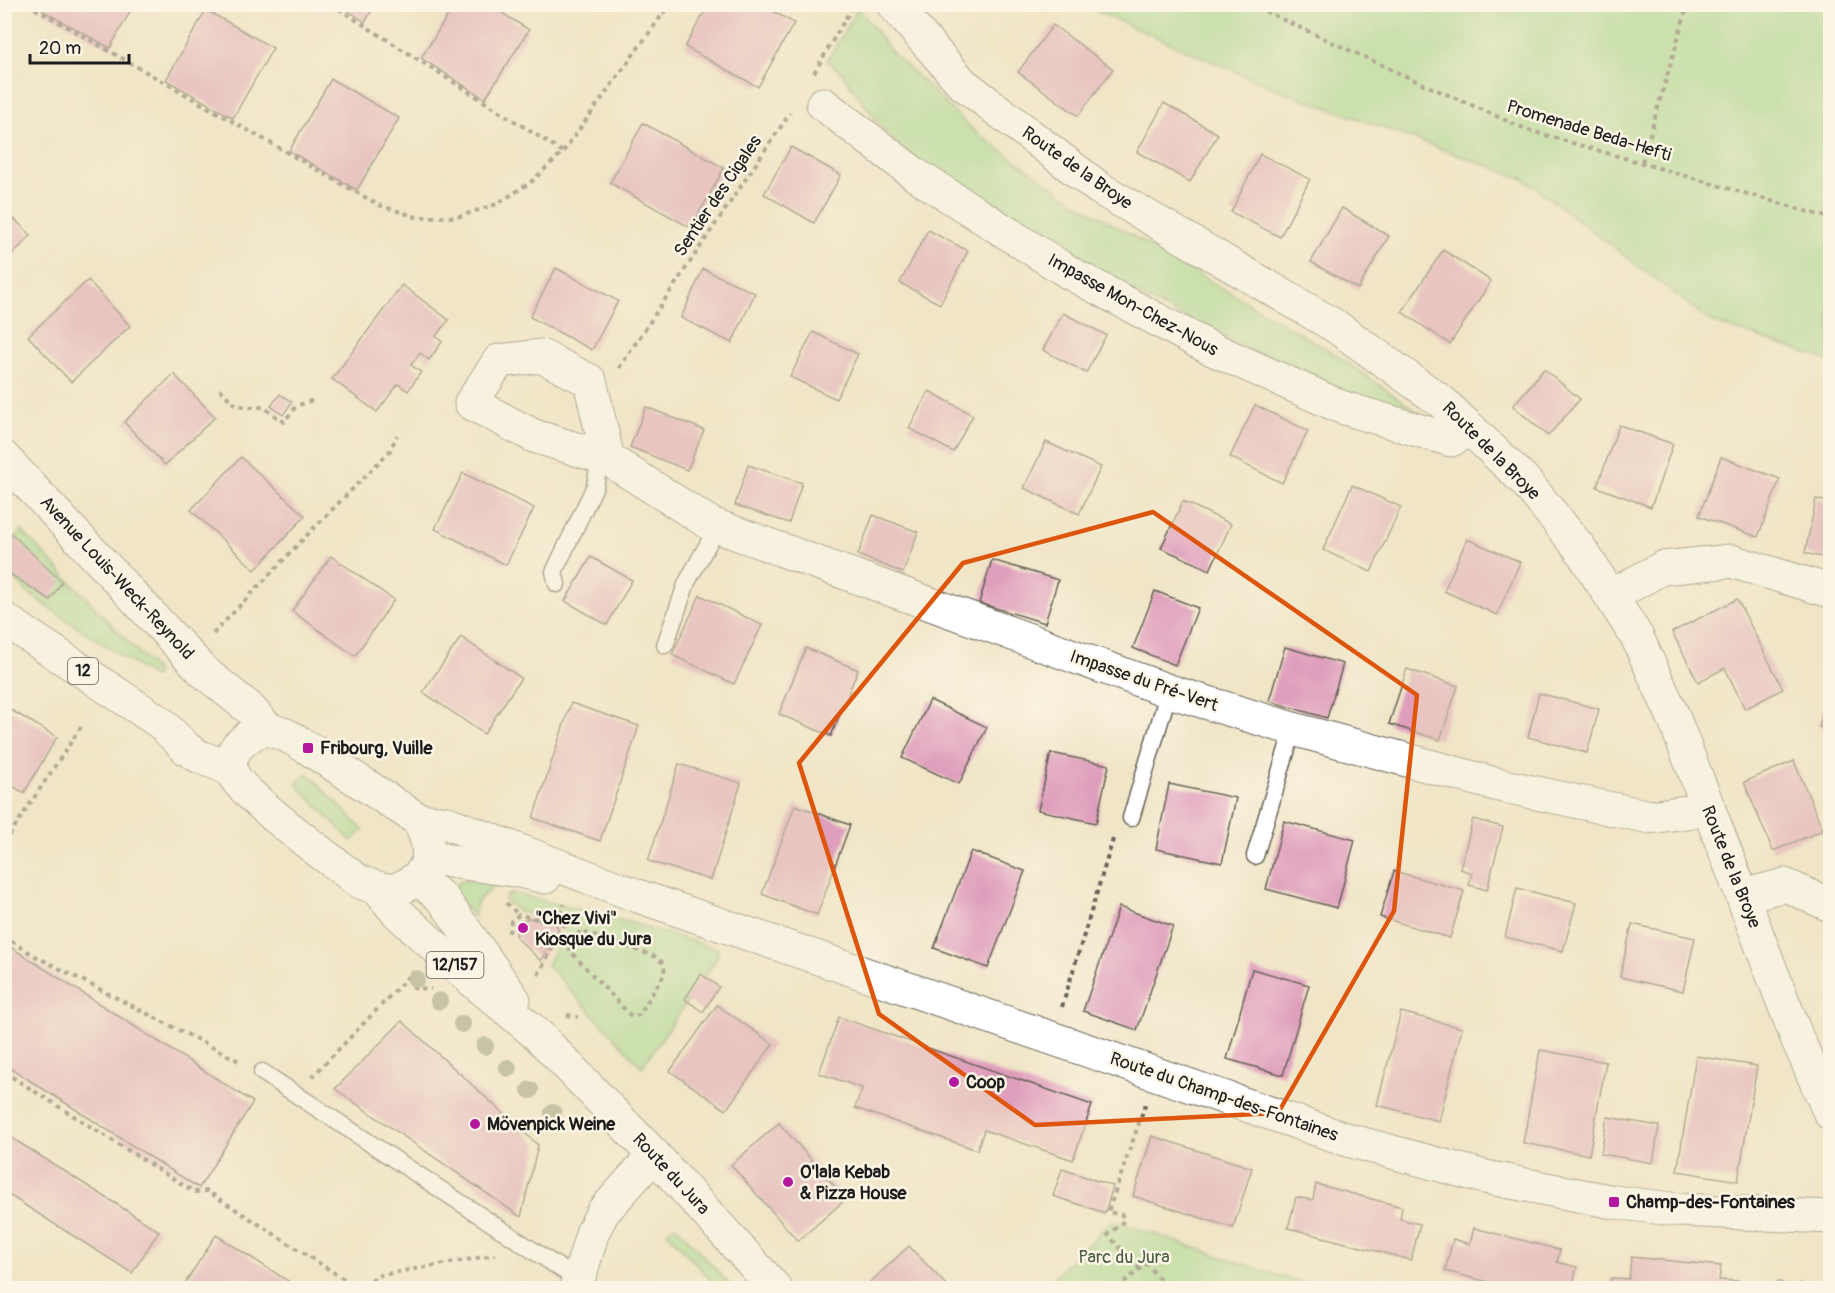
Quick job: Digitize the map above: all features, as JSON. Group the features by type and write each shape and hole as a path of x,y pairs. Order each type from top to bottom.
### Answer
{"street":[{"name":"Route de la Broye","path":"893,4 962,83 1099,189 1335,326 1442,402 1524,480 1579,547 1637,637 1673,716 1797,1038 1830,1113"},
{"name":"Impasse Mon-Chez-Nous","path":"818,89 916,175 1070,273 1208,347 1341,407 1451,441 1471,429"},
{"name":"Impasse du Pré-Vert","path":"595,395 590,381 541,356 500,361 471,403 534,436 604,458 711,524 1169,691 1293,729 1499,785 1650,817 1708,809"},
{"path":"595,395 604,458"},
{"name":"Avenue Louis-Weck-Reynold","path":"4,458 204,672 249,708 246,745"},
{"path":"1611,596 1662,567 1731,561 1830,591"},
{"name":"12","path":"4,619 161,723 187,749 200,758 246,745"},
{"path":"246,745 286,735 419,820 427,838 423,868 407,885 394,890 377,888"},
{"name":"12/157","path":"246,745 237,782 258,803 358,881 377,888"},
{"name":"Route du Champ-des-Fontaines","path":"419,820 447,823 635,895 1348,1140 1485,1177 1614,1203 1680,1210 1830,1217"},
{"name":"Route du Champ-des-Fontaines","path":"423,868 514,870 635,895"},
{"name":"Route du Jura","path":"423,868 539,1036"},
{"path":"1743,896 1785,885 1830,905"},
{"name":"Route du Jura","path":"377,888 404,919 539,1036 654,1155 775,1288"},
{"path":"577,1284 593,1231 603,1212 654,1155"}],"lane":[{"path":"557,584 554,572 595,486 604,458"},
{"path":"665,645 687,582 718,526"},
{"path":"1131,818 1169,691"},
{"path":"1255,856 1293,729"},
{"path":"261,1072 511,1236 577,1284"}],"path":[{"path":"27,4 379,205 416,217 457,217 497,204 531,182 563,152 670,4"},
{"path":"331,4 563,152"},
{"path":"648,4 664,14"},
{"path":"818,89 854,4"},
{"name":"Promenade Beda-Hefti","path":"1249,4 1528,130 1830,218"},
{"path":"1642,162 1688,4"},
{"name":"Sentier des Cigales","path":"595,395 608,385 792,111"},
{"path":"220,389 233,403 245,407 263,407 284,422 296,406 316,399"},
{"path":"216,631 390,451 397,435"},
{"path":"4,843 81,726"},
{"path":"1054,1038 1120,814 1131,818"},
{"path":"558,923 565,900"},
{"path":"504,938 509,934 511,921 519,915 564,925 538,975"},
{"path":"631,948 637,928"},
{"path":"579,931 631,948 654,956 663,963 665,973 639,1015 631,1016 569,950 579,931"},
{"path":"4,936 33,955 261,1072"},
{"path":"295,1095 405,981"},
{"path":"4,1072 194,1192 207,1191 358,1288"},
{"path":"1140,1269 1108,1235 1124,1221 1122,1215 1108,1212 1146,1102"},
{"path":"366,1288 375,1276 494,1256 511,1236"},
{"path":"1118,1288 1146,1264 1168,1288"}],"highlighted area":[{"path":"1153,512 1417,695 1394,911 1278,1113 1035,1125 879,1014 799,763 963,563"}],"green space":[{"path":"1082,5 1830,5 1830,361 1712,322 1524,179 1274,88"},
{"path":"858,8 890,50 974,131 1075,202 1333,353 1418,412 1419,418 1345,396 1075,264 910,158 883,129 841,72 827,61"},
{"path":"21,530 157,672 156,676 153,677 26,591 5,568 4,556"},
{"path":"308,773 363,830 351,841 296,784"},
{"path":"462,881 503,883 482,896 474,917 454,892 455,886"},
{"path":"512,893 628,922 718,949 717,958 642,1067 547,965 568,922 519,912 505,900 506,896"},
{"name":"Parc du Jura","path":"1112,1221 1279,1276 1323,1288 1043,1288"},
{"path":"675,1225 733,1288 718,1288 667,1232"}],"building":[{"path":"46,4 134,4 110,48 43,11"},
{"path":"338,4 376,4 365,22"},
{"path":"455,4 488,4 529,30 485,99 421,58"},
{"path":"709,4 761,4 794,23 758,87 685,47"},
{"path":"206,10 273,48 233,118 166,80"},
{"path":"1053,25 1113,69 1078,116 1018,72"},
{"path":"331,79 399,118 357,190 289,151"},
{"path":"1164,103 1218,134 1190,182 1137,152"},
{"path":"643,123 724,168 691,228 610,183"},
{"path":"791,147 841,175 814,223 764,194"},
{"path":"1260,154 1310,179 1280,237 1231,212"},
{"path":"1342,208 1389,236 1358,289 1311,262"},
{"path":"4,209 31,235 4,263"},
{"path":"928,230 968,251 940,304 900,283"},
{"path":"1443,250 1491,281 1450,344 1402,312"},
{"path":"556,268 618,301 592,350 530,317"},
{"path":"703,269 755,293 732,343 681,318"},
{"path":"88,280 130,326 71,382 28,336"},
{"path":"402,285 449,320 436,336 442,342 429,360 420,353 411,365 421,372 408,391 398,384 377,412 332,379"},
{"path":"1063,313 1106,335 1086,373 1043,350"},
{"path":"813,332 858,354 836,399 790,377"},
{"path":"1544,369 1580,399 1548,436 1513,406"},
{"path":"174,374 215,417 165,465 124,422"},
{"path":"929,391 973,415 953,452 909,428"},
{"path":"280,394 292,402 283,415 271,406"},
{"path":"1255,405 1308,431 1282,483 1230,457"},
{"path":"646,407 704,430 687,470 630,447"},
{"path":"1619,425 1673,444 1651,507 1597,487"},
{"path":"1046,442 1101,467 1079,514 1024,488"},
{"path":"241,457 305,516 255,570 191,510"},
{"path":"1721,457 1780,479 1758,537 1699,516"},
{"path":"748,465 802,483 789,523 735,505"},
{"path":"463,473 534,508 506,565 435,529"},
{"path":"1352,485 1401,507 1371,572 1323,550"},
{"path":"1816,499 1830,502 1830,559 1805,553"},
{"path":"1183,501 1231,524 1210,570 1161,548"},
{"path":"873,515 918,532 903,573 858,555"},
{"path":"4,529 62,582 50,600 4,570"},
{"path":"1467,539 1520,562 1497,615 1444,591"},
{"path":"331,556 394,600 355,656 292,611"},
{"path":"591,557 632,580 607,625 565,601"},
{"path":"992,560 1058,580 1045,623 979,603"},
{"path":"1155,591 1198,608 1175,665 1133,648"},
{"path":"700,595 762,625 734,684 672,655"},
{"path":"1737,599 1783,689 1745,709 1725,668 1698,682 1672,632"},
{"path":"461,637 521,678 484,734 423,692"},
{"path":"1285,647 1343,664 1327,718 1269,701"},
{"path":"806,648 858,670 831,736 779,714"},
{"path":"1407,669 1458,686 1440,740 1389,724"},
{"path":"1830,687 1830,731 1819,727"},
{"path":"1539,693 1599,709 1587,753 1528,737"},
{"path":"930,700 987,727 959,784 902,758"},
{"path":"571,703 639,726 600,841 533,818"},
{"path":"4,706 57,737 24,793 4,781"},
{"path":"1051,753 1109,765 1096,823 1038,810"},
{"path":"1794,761 1823,830 1773,851 1744,782"},
{"path":"679,764 741,783 711,880 648,861"},
{"path":"1169,784 1236,798 1222,863 1156,849"},
{"path":"795,805 850,825 817,915 762,894"},
{"path":"1473,819 1503,827 1487,890 1469,885 1472,873 1460,869"},
{"path":"1284,821 1355,840 1337,908 1266,889"},
{"path":"971,851 1025,871 988,968 934,948"},
{"path":"1394,871 1464,891 1450,938 1380,917"},
{"path":"1517,888 1576,903 1563,951 1505,937"},
{"path":"1119,907 1173,926 1137,1030 1083,1011"},
{"path":"529,918 555,924 558,927 541,961 517,938 516,932 520,922"},
{"path":"1632,924 1695,938 1683,991 1620,977"},
{"path":"4,943 253,1102 199,1188 4,1064"},
{"path":"1252,969 1309,985 1283,1075 1227,1059"},
{"path":"701,974 719,987 703,1012 685,999"},
{"path":"717,1005 773,1044 726,1110 670,1071"},
{"path":"1401,1012 1462,1028 1439,1121 1377,1105"},
{"path":"839,1017 1092,1105 1073,1160 984,1130 977,1150 855,1108 862,1088 819,1073"},
{"path":"402,1021 538,1145 521,1217 335,1089"},
{"path":"1540,1050 1606,1062 1589,1155 1523,1143"},
{"path":"1696,1056 1757,1066 1738,1181 1677,1171"},
{"path":"1607,1117 1659,1126 1653,1163 1601,1154"},
{"name":"O'lala Kebab & Pizza House","path":"779,1123 846,1199 798,1241 731,1165"},
{"path":"4,1133 159,1231 132,1273 4,1192"},
{"path":"1152,1136 1252,1168 1233,1228 1133,1196"},
{"path":"1062,1169 1113,1186 1105,1213 1053,1196"},
{"path":"1316,1184 1402,1207 1400,1219 1420,1224 1411,1260 1288,1228 1296,1197 1313,1200"},
{"path":"1474,1228 1560,1250 1557,1262 1577,1267 1572,1288 1512,1288 1445,1271 1453,1239 1470,1244"},
{"path":"216,1235 299,1288 182,1288"},
{"path":"909,1246 949,1288 864,1288"},
{"path":"1631,1257 1721,1266 1719,1280 1739,1281 1738,1288 1610,1288 1611,1278 1629,1279"},
{"path":"1778,1281 1791,1288 1774,1288"},
{"path":"1800,1283 1809,1288 1796,1288"}],"place":[{"name":"Fribourg, Vuille","path":"308,748"},
{"name":"\"Chez Vivi\" Kiosque du Jura","path":"523,928"},
{"name":"Coop","path":"954,1082"},
{"name":"Mövenpick Weine","path":"475,1124"},
{"name":"O'lala Kebab & Pizza House","path":"788,1182"},
{"name":"Champ-des-Fontaines","path":"1614,1202"}]}
